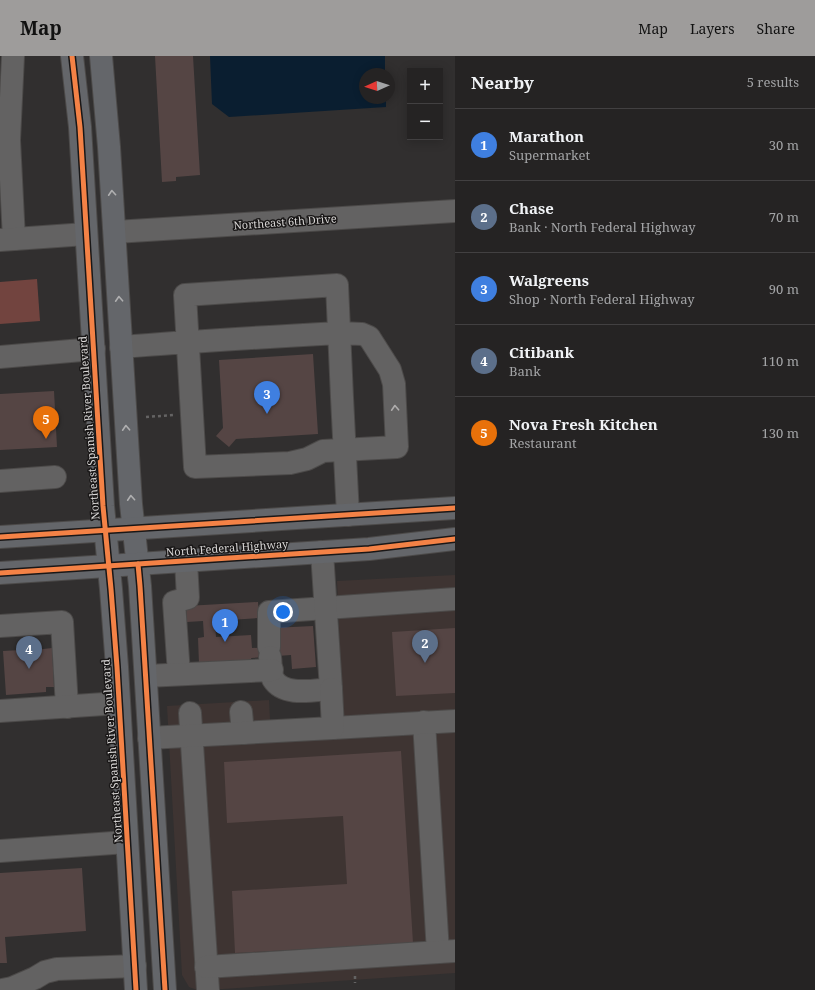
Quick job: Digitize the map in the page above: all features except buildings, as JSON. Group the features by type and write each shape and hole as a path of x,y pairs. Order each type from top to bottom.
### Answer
{"main road":[{"name":"Northeast Spanish River Boulevard","path":"72,56 78,98 106,530 119,703 136,990"},
{"path":"81,56 92,74 109,147"},
{"path":"101,56 115,232 128,467 140,586 165,990"},
{"path":"109,147 116,88 114,56"},
{"path":"0,537 455,508"},
{"name":"North Federal Highway","path":"0,573 369,549 455,539"}],"street":[{"path":"13,56 9,140 7,239 86,234"},
{"name":"Northeast 6th Drive","path":"115,232 455,211"},
{"path":"122,347 188,342 230,338 339,333 362,334 369,337 390,370 394,384 397,447 345,450 324,451 307,459 290,463 196,467 192,414 188,342 185,295 337,285 339,333 345,450 348,515"},
{"path":"0,357 94,349"},
{"path":"0,480 55,477"},
{"path":"322,552 333,728"},
{"path":"179,674 174,602 188,598 186,561"},
{"path":"330,689 299,690 285,688 277,684 272,677 269,612 455,599"},
{"path":"0,626 62,622 67,707"},
{"path":"146,676 179,674 270,658"},
{"path":"0,711 119,703"},
{"path":"241,712 243,733"},
{"path":"190,713 208,990"},
{"path":"149,738 455,721"},
{"path":"206,967 447,952 424,722"},
{"path":"0,851 128,842"},
{"path":"2,990 12,988 35,978 44,972 57,969 135,966"}],"path":[{"path":"146,417 192,414"}],"shaded area":[{"path":"37,279 40,321 0,324 0,282"},
{"path":"455,575 455,973 208,990 197,990 189,987 182,975 167,706 269,700 270,720 343,717 337,581"}],"water":[{"path":"210,56 385,56 385,68 359,68 359,104 386,104 386,107 229,117 212,104"}],"cycle path":[{"path":"72,56 80,127 103,506 117,667 136,990"},
{"path":"0,537 455,508"},
{"path":"0,573 369,549 455,539"},
{"path":"138,564 165,990"}],"place":[{"name":"Walgreens","path":"267,414"},
{"name":"Nova Fresh Kitchen","path":"46,439"},
{"name":"Marathon","path":"225,642"},
{"name":"Chase","path":"425,663"},
{"name":"Citibank","path":"29,669"}]}
